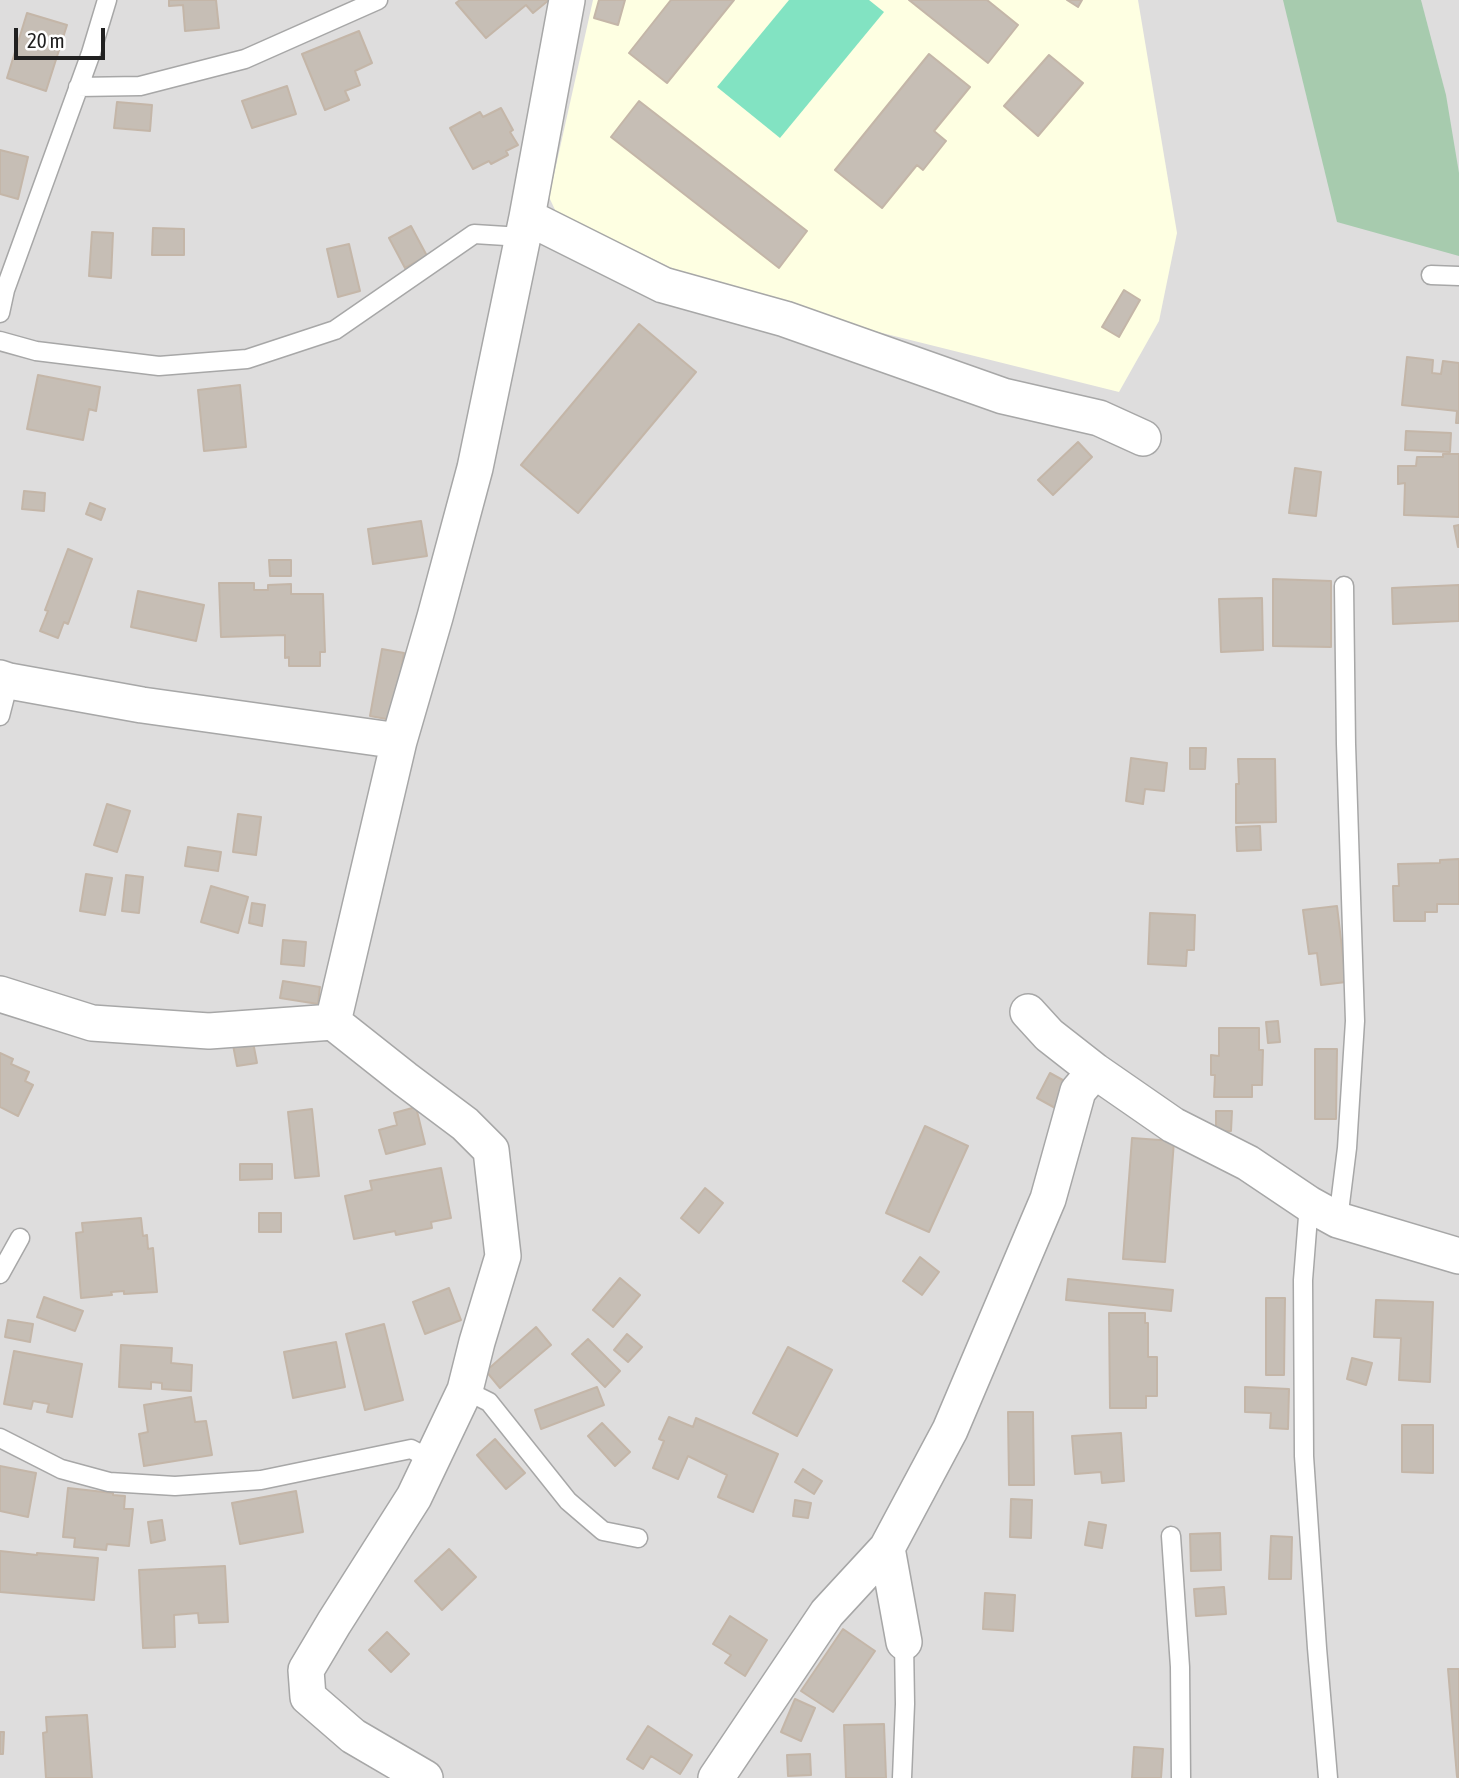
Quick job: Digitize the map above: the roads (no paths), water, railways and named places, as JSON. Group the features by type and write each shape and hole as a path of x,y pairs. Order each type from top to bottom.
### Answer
{"street":[{"path":"333,1022 399,741 475,468 568,0"},
{"path":"524,227 663,285 785,319 1003,396 1098,418 1143,438"},
{"path":"5,680 142,705 399,741"},
{"path":"0,994 92,1023 209,1031 333,1022 465,1124 491,1150 503,1256 465,1390 414,1497 306,1670 308,1697 353,1736 425,1778"},
{"path":"1028,1012 1049,1035 1172,1125 1248,1163 1323,1212 1459,1255"},
{"path":"716,1778 827,1614 887,1548 955,1418 1048,1199 1078,1091 1095,1070"},
{"path":"887,1548 904,1642"}],"lane":[{"path":"0,313 3,290 91,53 107,0"},
{"path":"78,88 140,86 245,59 378,0"},
{"path":"0,341 36,351 159,366 247,359 335,330 474,234 524,227"},
{"path":"1432,275 1459,276"},
{"path":"1328,1778 1304,1456 1303,1280 1323,1212 1347,1148 1355,1021 1344,586"},
{"path":"0,716 5,680"},
{"path":"0,1274 20,1238"},
{"path":"465,1390 489,1402 568,1502 603,1531 638,1538"},
{"path":"0,1438 61,1469 108,1482 175,1486 261,1480 411,1449 432,1460"},
{"path":"1171,1536 1180,1667 1181,1778"},
{"path":"902,1778 904,1642"}]}
